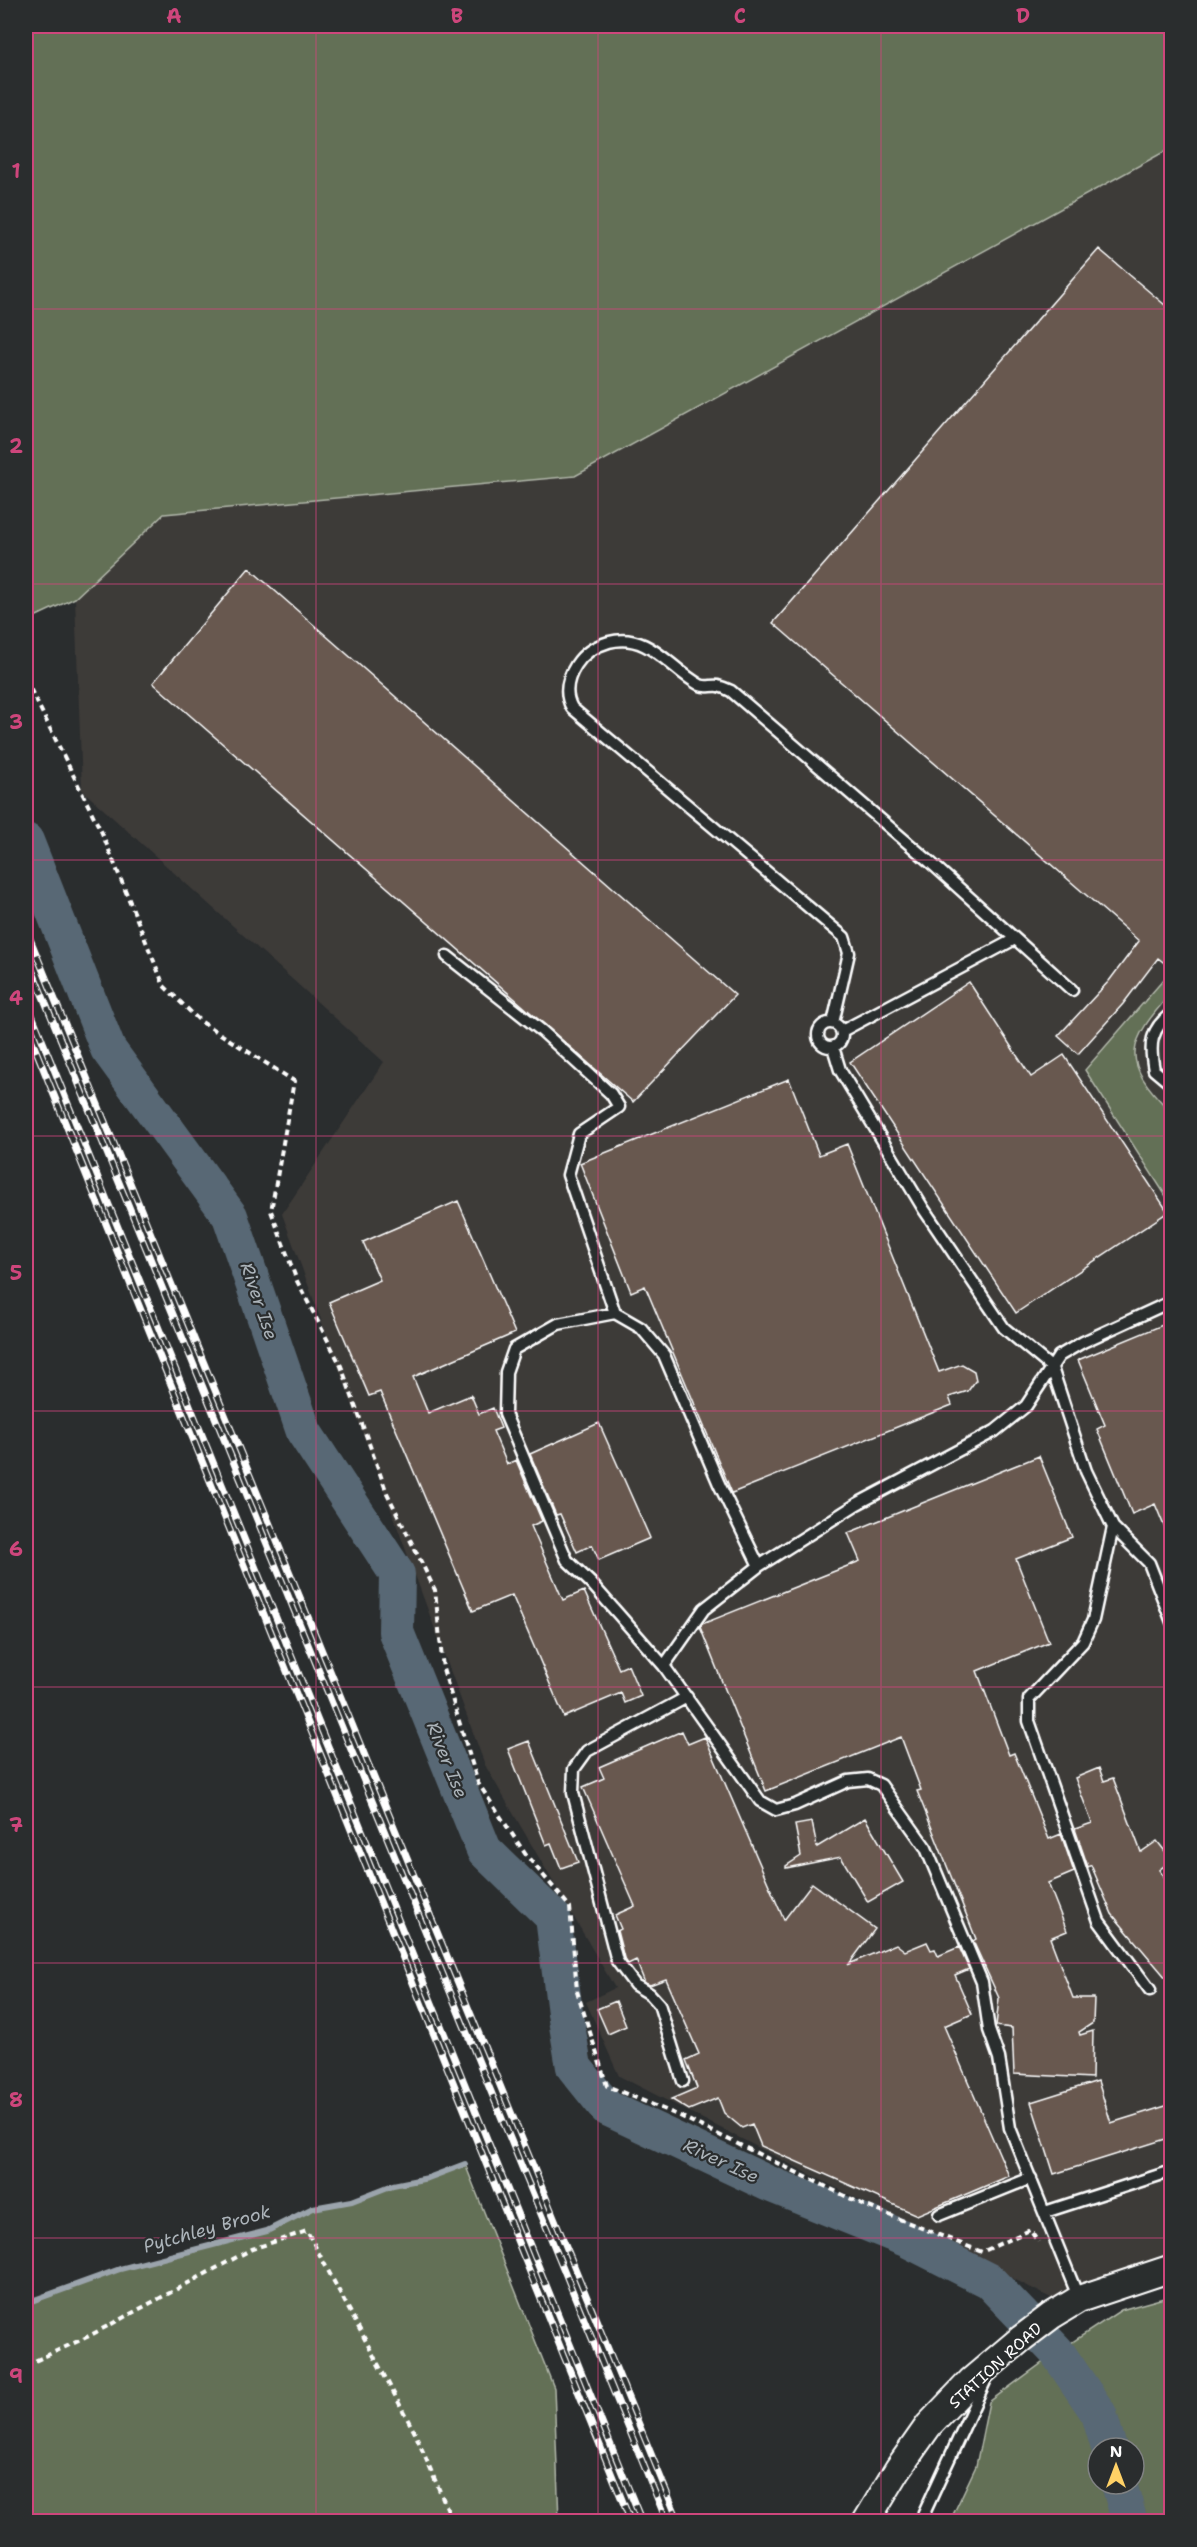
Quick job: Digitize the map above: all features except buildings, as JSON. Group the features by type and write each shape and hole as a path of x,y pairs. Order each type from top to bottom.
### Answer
{"street":[{"name":"STATION ROAD","path":"866,2522 898,2469 929,2426 971,2381 1022,2338 1050,2316 1079,2299 1172,2268"}],"lane":[{"path":"833,1023 849,953 844,937 572,708 568,700 568,681 579,660 589,651 612,641 639,642 655,650 702,686 718,686 731,691 930,862 1072,990"},
{"path":"842,1031 1015,939"},
{"path":"447,956 542,1030 611,1094 619,1107 579,1134 568,1175 615,1313"},
{"path":"1172,1013 1160,1021 1152,1037 1150,1052 1154,1070 1172,1085"},
{"path":"833,1023 842,1031 842,1039 833,1047"},
{"path":"833,1023 821,1026 818,1037 821,1044 833,1047"},
{"path":"833,1047 840,1070 923,1208 1004,1328 1052,1368 1086,1471 1113,1527 1149,1563 1172,1622"},
{"path":"663,1666 704,1609 759,1566 857,1504 995,1431 1026,1406 1059,1356 1083,1342 1172,1301"},
{"path":"759,1566 719,1484 663,1355 641,1328 615,1313 558,1324 514,1349 506,1372 505,1414 567,1560 591,1582 663,1666 760,1801 776,1810 795,1805 848,1781 868,1779 881,1785 926,1848 982,1982 989,2030 999,2058 1010,2128 1079,2299"},
{"path":"1113,1527 1093,1620 1083,1642 1029,1700 1029,1721 1099,1921 1150,1990"},
{"path":"683,2081 659,2004 650,1994 635,1985 617,1960 573,1793 574,1769 587,1751 687,1697"},
{"path":"1045,2212 1172,2171"},
{"path":"939,2215 1030,2178"},
{"path":"920,2522 993,2363"}],"path":[{"path":"26,680 102,833 164,986 200,1021 294,1081 272,1211 297,1281 341,1366 387,1493 435,1590 442,1669 478,1783 526,1856 570,1908 577,1991 607,2086 680,2116 864,2205 982,2253 1030,2230 1042,2247"},
{"path":"26,2365 87,2337 252,2249 307,2231 415,2433 453,2522"}],"shaded area":[{"path":"1171,148 1171,2256 1051,2298 619,2076 586,2002 615,1988 485,1765 282,1214 384,1062 82,790 75,598 164,514 575,476"}],"green space":[{"path":"26,26 1171,26 1171,148 575,476 164,514 75,598 26,621"},
{"path":"1171,971 1171,993 1145,1026 1138,1039 1135,1052 1143,1079 1171,1112 1171,1204 1085,1070"},
{"path":"465,2164 554,2388 559,2521 26,2521 26,2303 120,2269 267,2231 313,2208 352,2201 393,2185 428,2178"},
{"path":"1171,2296 1171,2521 950,2521 976,2466 989,2402 1057,2352 1121,2310"}],"waterway":[{"name":"River Ise","path":"26,841 108,1049 230,1216 304,1432 397,1574 396,1632 484,1850 553,1917 574,2067 607,2108 767,2183 906,2239 989,2281 1057,2352 1099,2414 1105,2436"},
{"name":"Pytchley Brook","path":"26,2303 120,2269 267,2231 313,2208 352,2201 393,2185 428,2178 465,2164"},
{"name":"River Ise","path":"1122,2496 1130,2522"}],"railway":[{"path":"26,929 679,2522"},
{"path":"26,955 667,2522"},
{"path":"26,1000 642,2522"},
{"path":"26,1026 631,2522"}]}
